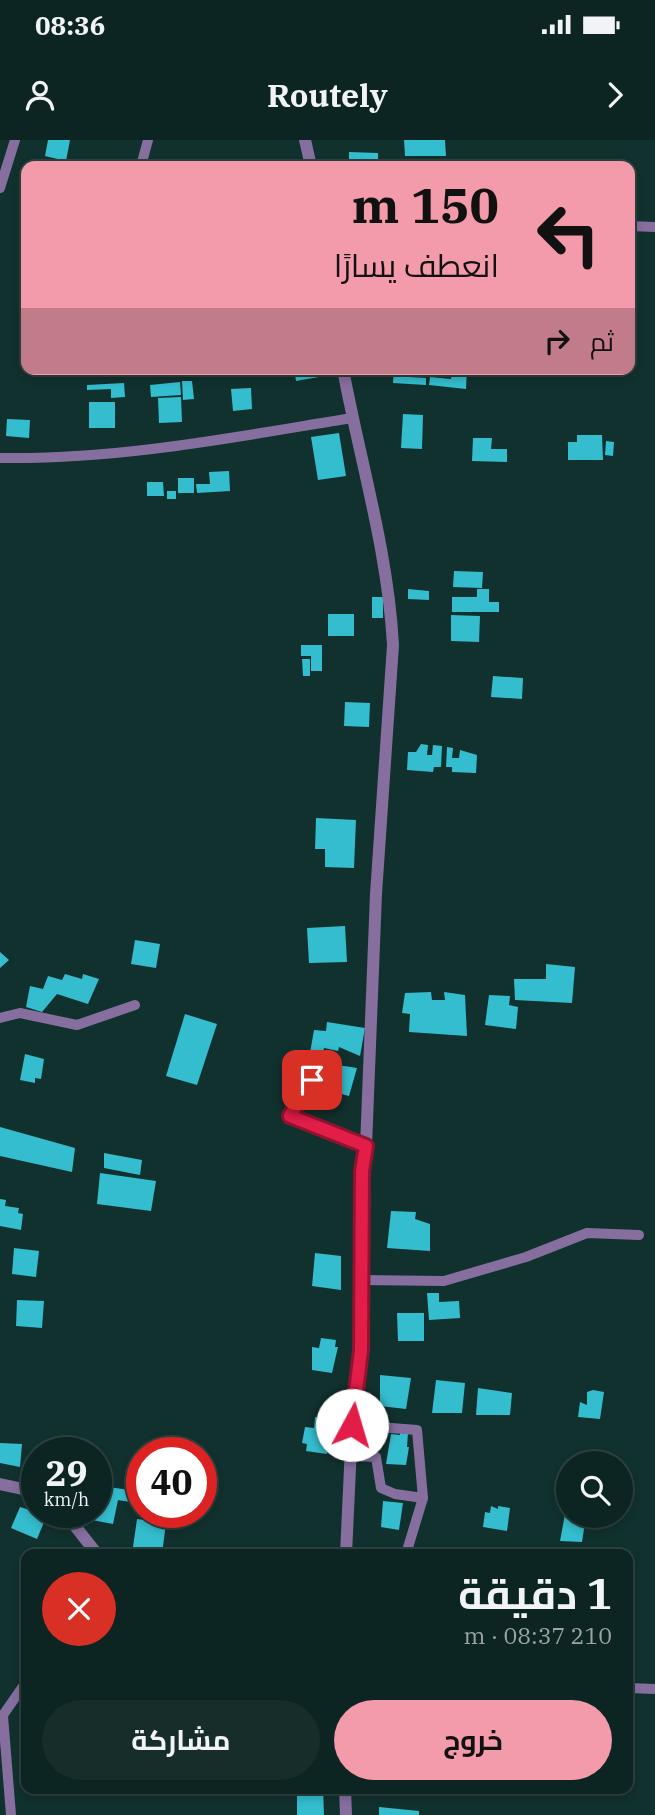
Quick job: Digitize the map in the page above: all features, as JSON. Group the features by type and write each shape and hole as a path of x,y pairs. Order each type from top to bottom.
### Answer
{"street":[{"path":"0,188 15,140"},
{"path":"142,161 148,140"},
{"path":"305,140 310,161"},
{"path":"635,226 655,228"},
{"path":"344,375 375,510 391,604 393,645 375,907 366,1146 362,1171 361,1350 352,1425 346,1549"},
{"path":"0,458 103,455 182,447 352,418"},
{"path":"0,1018 20,1013 77,1026 135,1005"},
{"path":"312,1080 290,1116 366,1146"},
{"path":"360,1280 444,1281 526,1257 587,1233 639,1235"},
{"path":"352,1425 417,1430 423,1497 407,1549"},
{"path":"352,1456 376,1457 381,1488 395,1494 423,1497"},
{"path":"0,1484 21,1489"},
{"path":"76,1528 90,1549"},
{"path":"633,1688 655,1689"},
{"path":"11,1815 2,1718 21,1690"},
{"path":"345,1794 346,1815"}],"building":[{"path":"48,140 70,140 66,161 45,156"},
{"path":"404,140 445,140 446,156 405,156"},
{"path":"349,152 378,153 378,161 349,161"},
{"path":"295,375 319,375 319,377 296,381"},
{"path":"394,375 426,378 426,385 393,383"},
{"path":"451,375 467,375 466,389 429,385 430,377 451,379"},
{"path":"182,381 192,381 194,399 183,400"},
{"path":"180,382 181,395 151,397 150,385"},
{"path":"124,383 125,397 111,398 111,389 87,390 87,385"},
{"path":"251,388 252,409 233,411 231,389"},
{"path":"181,397 182,422 159,423 158,398"},
{"path":"89,402 115,402 115,428 89,428"},
{"path":"403,414 423,415 422,449 401,448"},
{"path":"7,419 30,420 29,438 6,436"},
{"path":"339,433 346,476 318,480 311,437"},
{"path":"577,435 602,435 603,460 568,460 568,442 577,442"},
{"path":"473,438 492,438 491,449 507,449 507,462 472,461"},
{"path":"606,441 614,442 613,456 605,455"},
{"path":"229,471 230,491 197,493 196,484 210,484 209,472"},
{"path":"178,478 194,478 194,493 178,493"},
{"path":"147,482 163,482 164,496 147,496"},
{"path":"167,491 176,491 176,499 167,499"},
{"path":"454,571 483,572 482,588 453,587"},
{"path":"408,589 429,591 429,600 408,599"},
{"path":"477,589 489,589 489,602 499,602 499,612 452,612 452,597 477,597"},
{"path":"372,597 383,597 383,618 372,618"},
{"path":"328,614 354,614 354,636 328,636"},
{"path":"451,615 480,616 479,642 451,641"},
{"path":"301,645 322,645 322,671 311,671 311,656 301,656"},
{"path":"302,659 310,659 310,676 303,676"},
{"path":"493,676 523,678 522,699 491,697"},
{"path":"345,702 370,703 369,727 344,726"},
{"path":"421,744 428,745 427,755 432,755 433,745 442,746 441,767 434,767 433,772 407,770 408,752 416,752"},
{"path":"447,747 453,748 452,758 459,758 460,750 477,755 476,773 452,772 452,767 446,767"},
{"path":"316,818 356,820 354,868 325,867 325,849 315,849"},
{"path":"345,926 347,962 309,963 307,928"},
{"path":"135,940 160,944 156,968 131,964"},
{"path":"0,952 9,960 0,968"},
{"path":"546,964 575,967 572,1003 515,1000 514,979 546,979"},
{"path":"65,974 82,979 83,974 99,979 88,1004 57,994 42,1012 26,1007 30,986 43,989 48,976 62,980"},
{"path":"431,992 432,1000 445,1000 444,992 465,995 467,1036 409,1032 410,1014 402,1013 405,993"},
{"path":"489,995 510,996 509,1005 518,1007 516,1029 485,1025"},
{"path":"185,1014 217,1024 197,1085 166,1076"},
{"path":"327,1022 365,1028 360,1056 339,1047 338,1051 324,1048 322,1056 310,1053 314,1030 326,1031"},
{"path":"25,1054 44,1059 41,1079 35,1078 35,1083 20,1080"},
{"path":"331,1064 357,1068 349,1096 322,1089"},
{"path":"0,1127 75,1148 72,1172 0,1156"},
{"path":"104,1153 142,1160 140,1175 104,1168"},
{"path":"100,1173 156,1181 151,1211 97,1204"},
{"path":"0,1199 6,1200 5,1206 19,1208 18,1213 23,1214 21,1230 0,1226"},
{"path":"391,1211 416,1212 415,1219 430,1224 430,1251 387,1248"},
{"path":"14,1248 39,1251 36,1277 12,1274"},
{"path":"315,1253 341,1256 341,1290 312,1286"},
{"path":"427,1293 439,1293 439,1302 459,1301 460,1318 429,1320"},
{"path":"17,1300 44,1301 42,1328 16,1326"},
{"path":"397,1313 424,1313 424,1341 398,1341"},
{"path":"321,1338 336,1340 335,1347 338,1347 332,1373 312,1370 312,1347 319,1348"},
{"path":"380,1375 411,1378 406,1409 380,1406"},
{"path":"436,1380 465,1383 462,1413 432,1413"},
{"path":"478,1388 512,1393 510,1415 476,1415"},
{"path":"587,1392 604,1392 600,1419 578,1417 580,1402 587,1405"},
{"path":"315,1417 331,1419 330,1427 334,1428 327,1454 306,1451 307,1444 302,1443 305,1427 314,1428"},
{"path":"400,1432 408,1433 406,1465 386,1464 391,1434 400,1435"},
{"path":"0,1443 21,1444 20,1467 0,1463"},
{"path":"112,1487 126,1490 126,1501 118,1500 113,1524"},
{"path":"383,1501 403,1503 399,1530 381,1527"},
{"path":"491,1506 498,1509 498,1506 510,1508 507,1531 483,1527 485,1512 490,1513"},
{"path":"20,1507 21,1528 42,1528 37,1539 11,1528"},
{"path":"136,1528 165,1528 163,1549 133,1549"},
{"path":"562,1528 584,1528 582,1542 560,1541"},
{"path":"297,1794 323,1794 324,1815 297,1815"},
{"path":"379,1807 419,1811 419,1815 379,1815"}],"route":[{"path":"312,1080 290,1116 366,1146 362,1171 361,1350 352,1425"}]}
